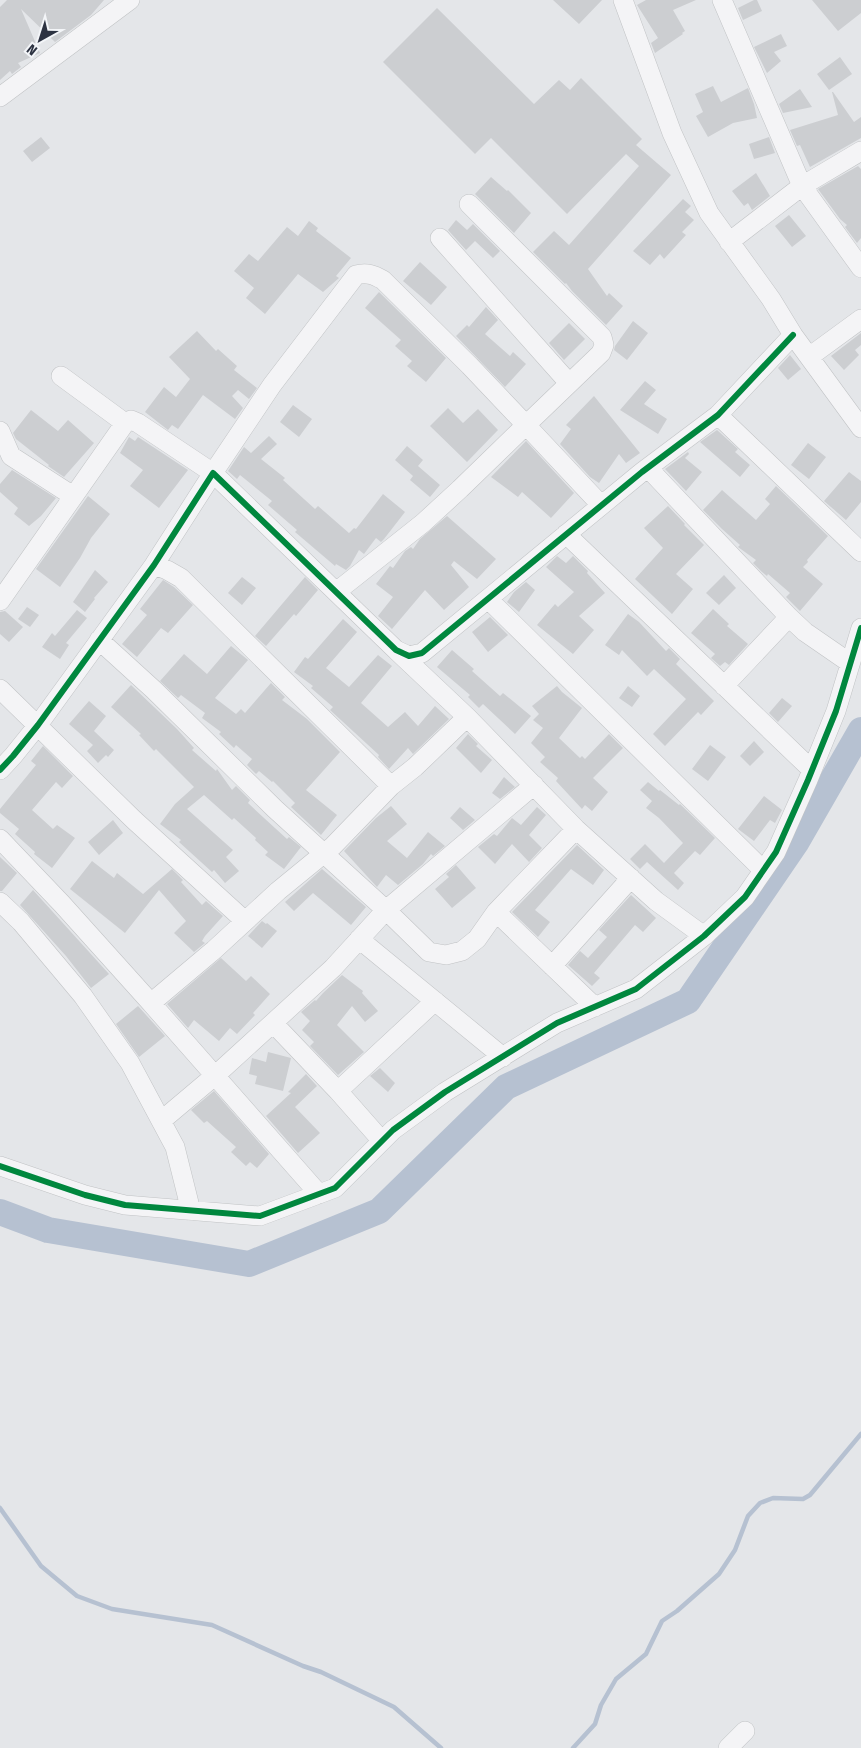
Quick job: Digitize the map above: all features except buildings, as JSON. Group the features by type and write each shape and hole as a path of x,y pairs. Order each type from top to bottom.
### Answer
{"street":[{"path":"0,97 130,0"},
{"path":"623,0 672,133 709,213 771,300 793,335 861,428"},
{"path":"722,0 802,186 861,268"},
{"path":"729,242 802,186 861,151"},
{"path":"336,592 423,523 460,489 601,353 604,345 602,337 469,204"},
{"path":"440,238 569,384"},
{"path":"0,770 38,725 154,565 272,385 356,275 363,273 373,274 383,280 470,366 602,505"},
{"path":"810,357 861,320"},
{"path":"396,650 409,656 422,653 648,468 718,415 793,335"},
{"path":"60,376 125,423"},
{"path":"718,415 861,552"},
{"path":"0,601 125,423 131,420 138,423 213,473 467,716 576,829 656,901 704,936"},
{"path":"0,431 11,456 73,496"},
{"path":"648,468 789,618 805,632 850,663"},
{"path":"566,534 812,770"},
{"path":"154,565 181,578 390,786"},
{"path":"488,599 763,870"},
{"path":"724,686 789,618"},
{"path":"0,1166 85,1195 125,1205 260,1216 335,1188 393,1130 445,1092 557,1023 636,989 704,936 745,897 776,852 812,770 836,710 861,628"},
{"path":"100,640 154,690 274,809 386,910 428,952 446,956 462,951 477,940 496,912 576,829"},
{"path":"0,689 134,820 245,921"},
{"path":"150,1003 324,853 390,786 415,767 467,716"},
{"path":"161,1121 214,1076 333,968 386,910 534,785"},
{"path":"0,839 62,904 319,1194"},
{"path":"552,966 631,878"},
{"path":"0,902 21,922 83,996 130,1062 175,1147 191,1211"},
{"path":"496,912 595,1007"},
{"path":"359,939 503,1057"},
{"path":"338,1091 435,1001"},
{"path":"273,1023 338,1091 382,1141"},
{"path":"728,1748 745,1730"}],"waterway":[{"path":"0,1212 48,1230 249,1264 379,1211 506,1087 688,1001 796,843 861,730"},
{"path":"573,1748 595,1724 601,1705 616,1679 646,1654 662,1621 677,1611 719,1574 735,1550 748,1516 760,1503 773,1498 803,1499 810,1495 861,1434"},
{"path":"0,1508 41,1566 77,1596 112,1609 212,1625 303,1666 321,1672 394,1707 441,1748"}],"cycle path":[{"path":"0,770 38,725 154,565 213,473 396,650 409,656 422,653 642,472 718,415 793,335"},
{"path":"0,1166 85,1195 125,1205 260,1216 335,1188 393,1130 445,1092 557,1023 636,989 704,936 745,897 776,852 808,780 836,711 861,628"}]}
